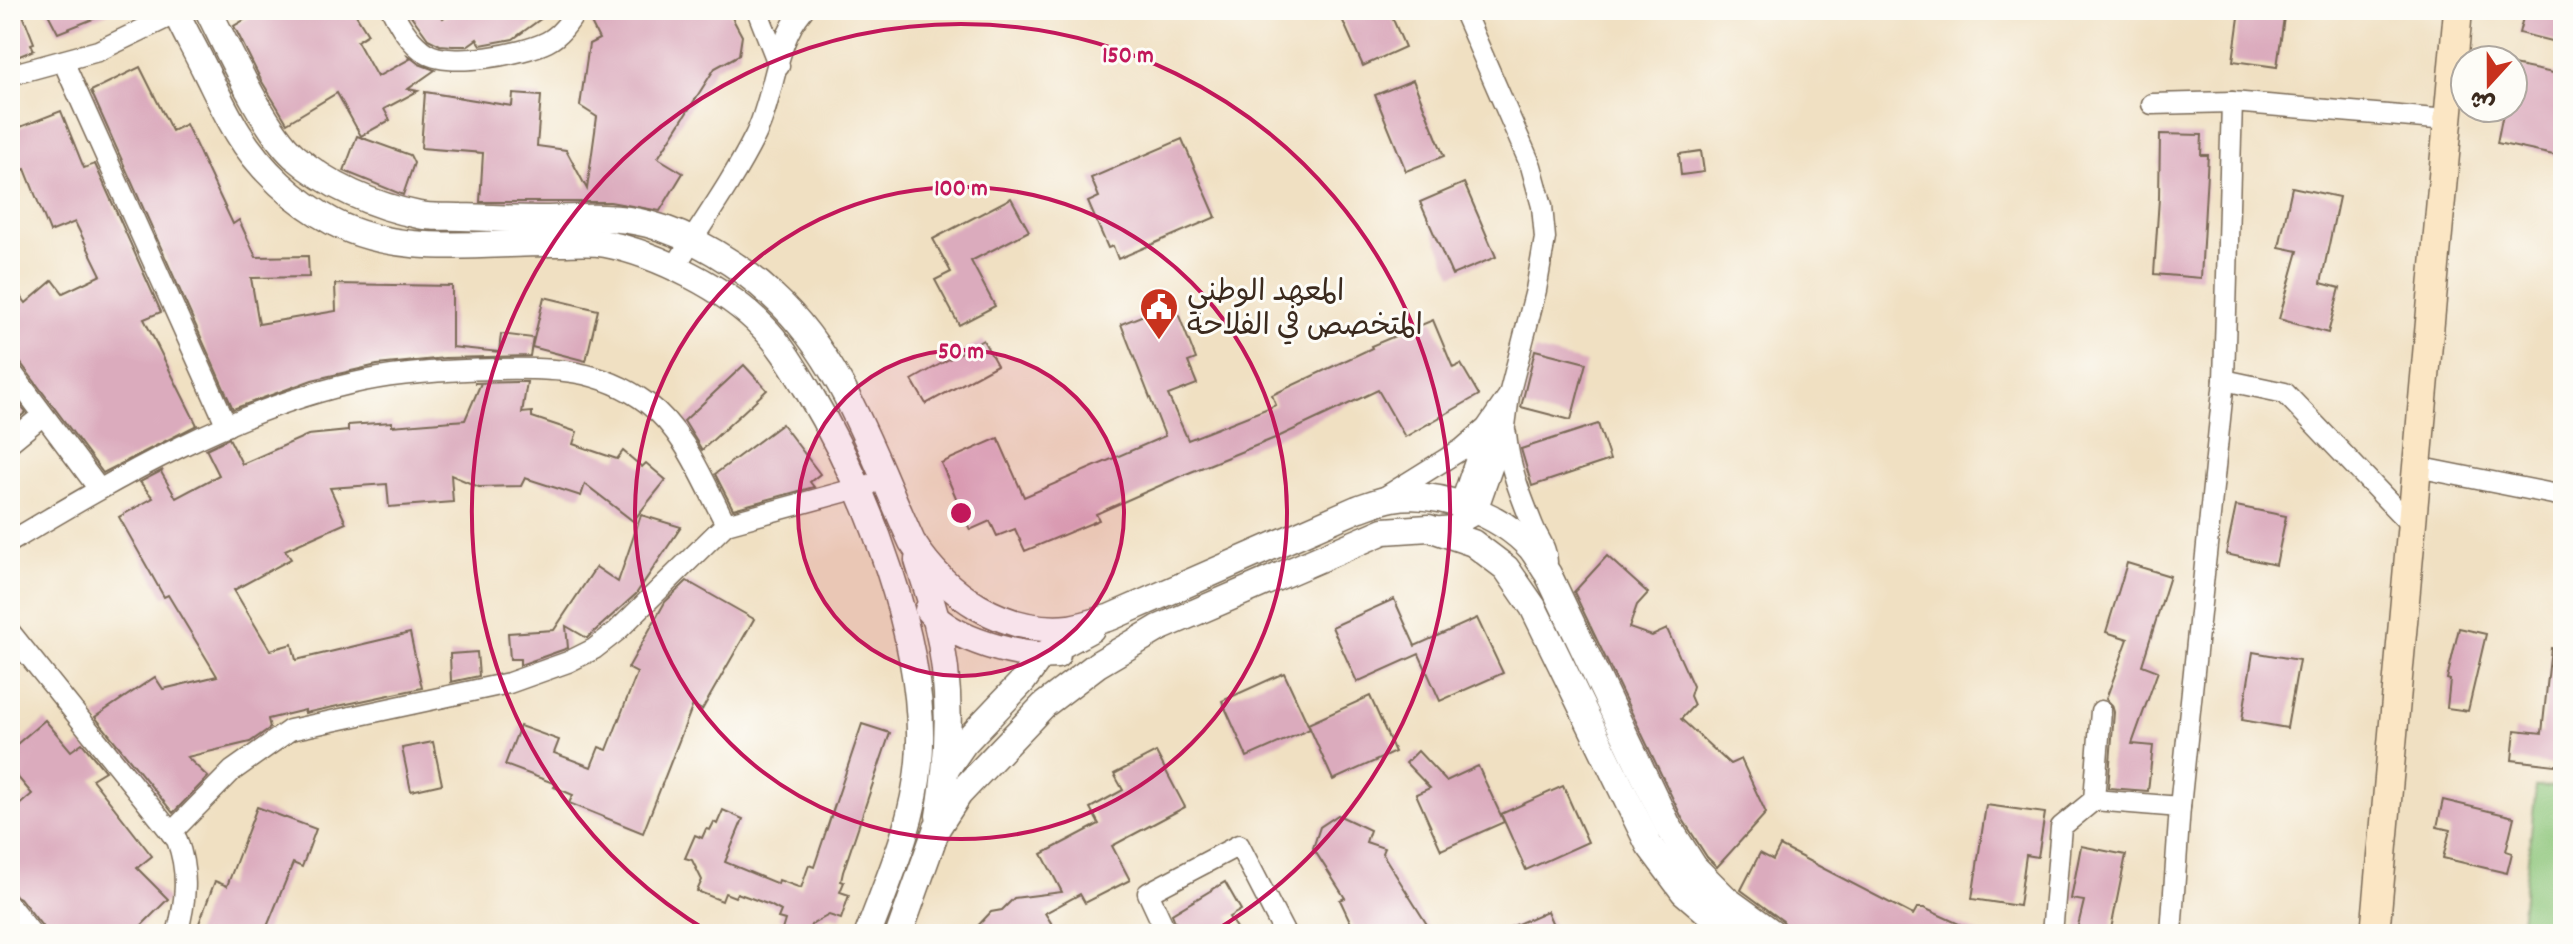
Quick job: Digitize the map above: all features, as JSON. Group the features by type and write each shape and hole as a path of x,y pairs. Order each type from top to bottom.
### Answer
{"main road":[{"path":"2375,934 2458,10"}],"street":[{"path":"208,10 265,117 292,154 325,178 366,199 420,215 514,219 597,218 649,224 691,241 748,274 776,298 805,331 834,371 912,542 936,620 945,669 948,766 937,828 899,934"},
{"path":"392,10 402,29 428,55 461,60 513,53 548,41 565,28 577,10"},
{"path":"757,10 779,66"},
{"path":"674,268 755,135 769,101 791,24 803,10"},
{"path":"1463,10 1531,166 1542,206 1545,238 1536,290 1509,395 1467,520"},
{"path":"10,75 98,51 178,11 238,135 300,203 336,223 371,238 426,246 604,244 690,275 726,297 763,326 793,367 831,430 884,558 905,627 918,699 919,760 911,816"},
{"path":"63,61 227,426"},
{"path":"2152,104 2232,102 2448,120"},
{"path":"2171,934 2180,807 2224,380 2232,102"},
{"path":"10,542 99,489 227,426 322,391 365,381 449,370 536,368 587,373 619,385 648,404 675,430 726,524"},
{"path":"10,370 99,489"},
{"path":"2224,380 2285,393 2412,526"},
{"path":"10,442 43,415"},
{"path":"1375,503 1496,427"},
{"path":"1496,427 1535,532 1547,553 1548,574"},
{"path":"2417,467 2563,496"},
{"path":"171,833 232,771 290,730 509,683 568,662 594,649 617,631 726,524 884,481"},
{"path":"868,934 911,816 923,796 964,743 1023,681 1041,656 1111,617 1375,503 1394,497 1424,497 1467,520 1506,528 1531,548 1548,574 1668,826 1694,867 1727,900 1774,934"},
{"path":"937,828 959,794 1044,705 1098,664 1159,628 1384,531 1429,528 1467,520"},
{"path":"1467,520 1533,607 1649,845 1684,892 1733,934"},
{"path":"912,542 928,567 954,592 991,614 1033,627 1070,628 1111,617"},
{"path":"884,558 936,620 970,638 1041,656 1123,650"},
{"path":"10,632 177,840 184,858 186,886 177,934"},
{"path":"2094,800 2101,711"},
{"path":"2052,934 2061,827 2094,800 2180,807"},
{"path":"1167,934 1148,893 1239,845 1285,934"},
{"path":"10,906 32,934"}],"green space":[{"path":"2563,786 2563,925 2521,922 2536,787"}],"building":[{"path":"10,10 21,10 34,50 10,60"},
{"path":"46,10 113,10 113,11 58,33"},
{"path":"261,10 353,10 368,34 357,41 377,77 410,59 406,54 419,64 435,70 408,89 418,91 384,109 390,120 361,136 337,93 287,123 234,26"},
{"path":"407,10 437,10 443,18 454,10 553,10 513,39 481,45 477,39 467,46 453,46 440,45 428,39"},
{"path":"596,10 728,10 742,36 739,55 715,68 658,158 683,173 660,211 610,202 480,202 483,153 421,148 425,92 512,106 513,94 541,96 537,146 566,150 587,189 597,117 580,106 589,44 599,39 590,21"},
{"path":"1338,10 1389,10 1405,47 1363,66"},
{"path":"2240,10 2285,10 2277,67 2233,61"},
{"path":"2525,10 2563,10 2563,44 2519,33"},
{"path":"140,67 172,131 186,124 233,224 239,220 256,257 308,256 309,277 251,278 259,324 336,311 335,284 452,286 452,347 499,352 501,334 533,338 530,356 445,358 377,365 312,380 233,409 91,91"},
{"path":"2529,68 2563,75 2563,157 2497,143 2501,124 2529,124"},
{"path":"1413,80 1444,156 1406,171 1375,95"},
{"path":"61,111 84,168 95,164 161,312 144,319 197,425 103,473 20,362 10,357 10,282 26,303 53,280 63,293 101,275 75,222 50,232 10,140 10,131"},
{"path":"2160,134 2202,135 2201,155 2208,155 2201,278 2154,274"},
{"path":"357,136 410,155 414,163 403,195 344,171"},
{"path":"1182,139 1216,217 1118,259 1113,246 1108,248 1088,202 1099,197 1091,178"},
{"path":"1701,151 1704,172 1681,175 1679,154"},
{"path":"1464,183 1496,257 1452,275 1420,202"},
{"path":"2292,187 2339,197 2321,283 2340,288 2328,333 2279,319 2298,251 2279,247"},
{"path":"1011,198 1029,231 971,261 995,306 959,325 935,280 951,272 933,239"},
{"path":"544,297 598,310 586,361 532,347"},
{"path":"1174,303 1196,359 1188,362 1197,384 1168,395 1188,440 1276,405 1272,395 1371,346 1433,320 1453,368 1461,364 1479,395 1405,437 1378,390 1280,436 1096,514 1099,520 1025,551 1015,529 997,536 990,521 970,530 941,463 998,438 1024,497 1165,436 1121,324"},
{"path":"983,340 997,365 926,404 912,380"},
{"path":"1535,350 1586,363 1571,420 1521,407"},
{"path":"744,365 767,390 702,450 684,421"},
{"path":"527,382 522,413 532,412 532,417 577,432 573,444 617,459 623,451 642,467 646,463 666,480 633,521 585,484 581,496 525,478 521,486 479,487 451,475 453,502 389,507 387,484 330,488 346,523 285,550 291,559 234,590 270,650 292,644 296,660 410,633 422,688 268,719 270,728 250,742 187,757 208,777 173,813 95,717 155,677 163,689 217,676 168,595 164,597 119,517 153,498 140,482 163,470 161,472 176,498 219,475 206,449 229,438 242,464 308,435 348,431 348,425 392,422 392,426 465,420 481,383 474,383"},
{"path":"10,392 26,412 10,425"},
{"path":"782,424 820,474 810,482 814,487 733,509 715,474"},
{"path":"1598,424 1610,460 1532,486 1521,449"},
{"path":"2236,506 2286,516 2276,565 2226,554"},
{"path":"641,515 681,527 636,594 587,638 566,626 568,648 520,665 520,659 510,659 508,633 554,630 596,567 618,582"},
{"path":"1607,556 1648,593 1637,605 1629,628 1652,636 1667,629 1693,686 1690,696 1694,705 1681,719 1730,764 1741,759 1766,813 1717,867 1682,818 1574,592"},
{"path":"2127,563 2170,576 2142,665 2158,671 2132,744 2153,746 2148,791 2108,788 2114,712 2106,699 2128,639 2106,632"},
{"path":"687,581 754,619 702,710 693,705 643,833 569,803 573,795 554,787 556,784 505,765 520,726 559,740 554,753 591,767 599,747 607,750 637,673 628,668 665,602"},
{"path":"1394,599 1415,646 1477,618 1503,673 1440,701 1419,654 1357,682 1332,627"},
{"path":"2459,628 2486,634 2468,711 2447,708 2450,680 2447,679"},
{"path":"2551,648 2563,649 2563,766 2512,760 2515,730 2542,733"},
{"path":"477,652 479,676 451,682 450,654"},
{"path":"2253,652 2299,660 2287,728 2242,720"},
{"path":"1284,673 1310,729 1247,757 1222,701"},
{"path":"1370,696 1395,752 1333,780 1308,724"},
{"path":"45,720 71,751 82,743 105,771 92,779 152,856 137,868 168,899 133,934 45,934 20,898 10,893 10,813 32,794 10,768 10,750"},
{"path":"862,724 890,733 843,872 841,881 844,882 840,892 849,895 841,919 829,915 811,925 808,934 794,934 782,930 785,920 778,918 781,911 770,905 737,893 735,897 725,893 722,901 697,891 702,880 692,860 685,858 695,835 702,838 706,829 710,830 714,822 717,824 723,810 743,819 725,862 778,884 779,880 801,888 809,865 814,867"},
{"path":"433,742 442,784 411,791 402,748"},
{"path":"1418,751 1446,781 1478,766 1504,822 1441,850 1416,794 1430,788 1406,763"},
{"path":"1156,752 1185,807 1112,846 1130,880 1085,903 1080,894 1045,913 1058,934 970,934 991,912 1002,910 1014,898 1062,892 1042,854 1099,824 1090,808 1123,790 1114,774"},
{"path":"1563,786 1588,842 1526,870 1501,814"},
{"path":"2443,800 2514,817 2506,851 2512,853 2507,873 2443,858 2450,830 2437,827"},
{"path":"1986,805 2045,813 2038,857 2026,855 2019,906 1972,899"},
{"path":"257,807 316,829 302,867 293,863 264,934 195,934 215,881 227,886"},
{"path":"1338,815 1370,830 1366,842 1384,848 1382,853 1433,934 1356,934 1340,900 1345,898 1313,848 1320,827"},
{"path":"1780,846 1913,915 1917,908 1924,908 1981,934 1790,934 1783,921 1741,890 1760,853 1773,860"},
{"path":"2081,846 2126,855 2110,934 2076,934 2084,901 2071,899"},
{"path":"1225,882 1241,910 1229,917 1240,934 1180,934 1172,914"},
{"path":"1547,911 1557,934 1495,934"}],"place":[{"name":"المعهد الوطني المتخصص في الفلاحة","path":"1159,341"}]}
